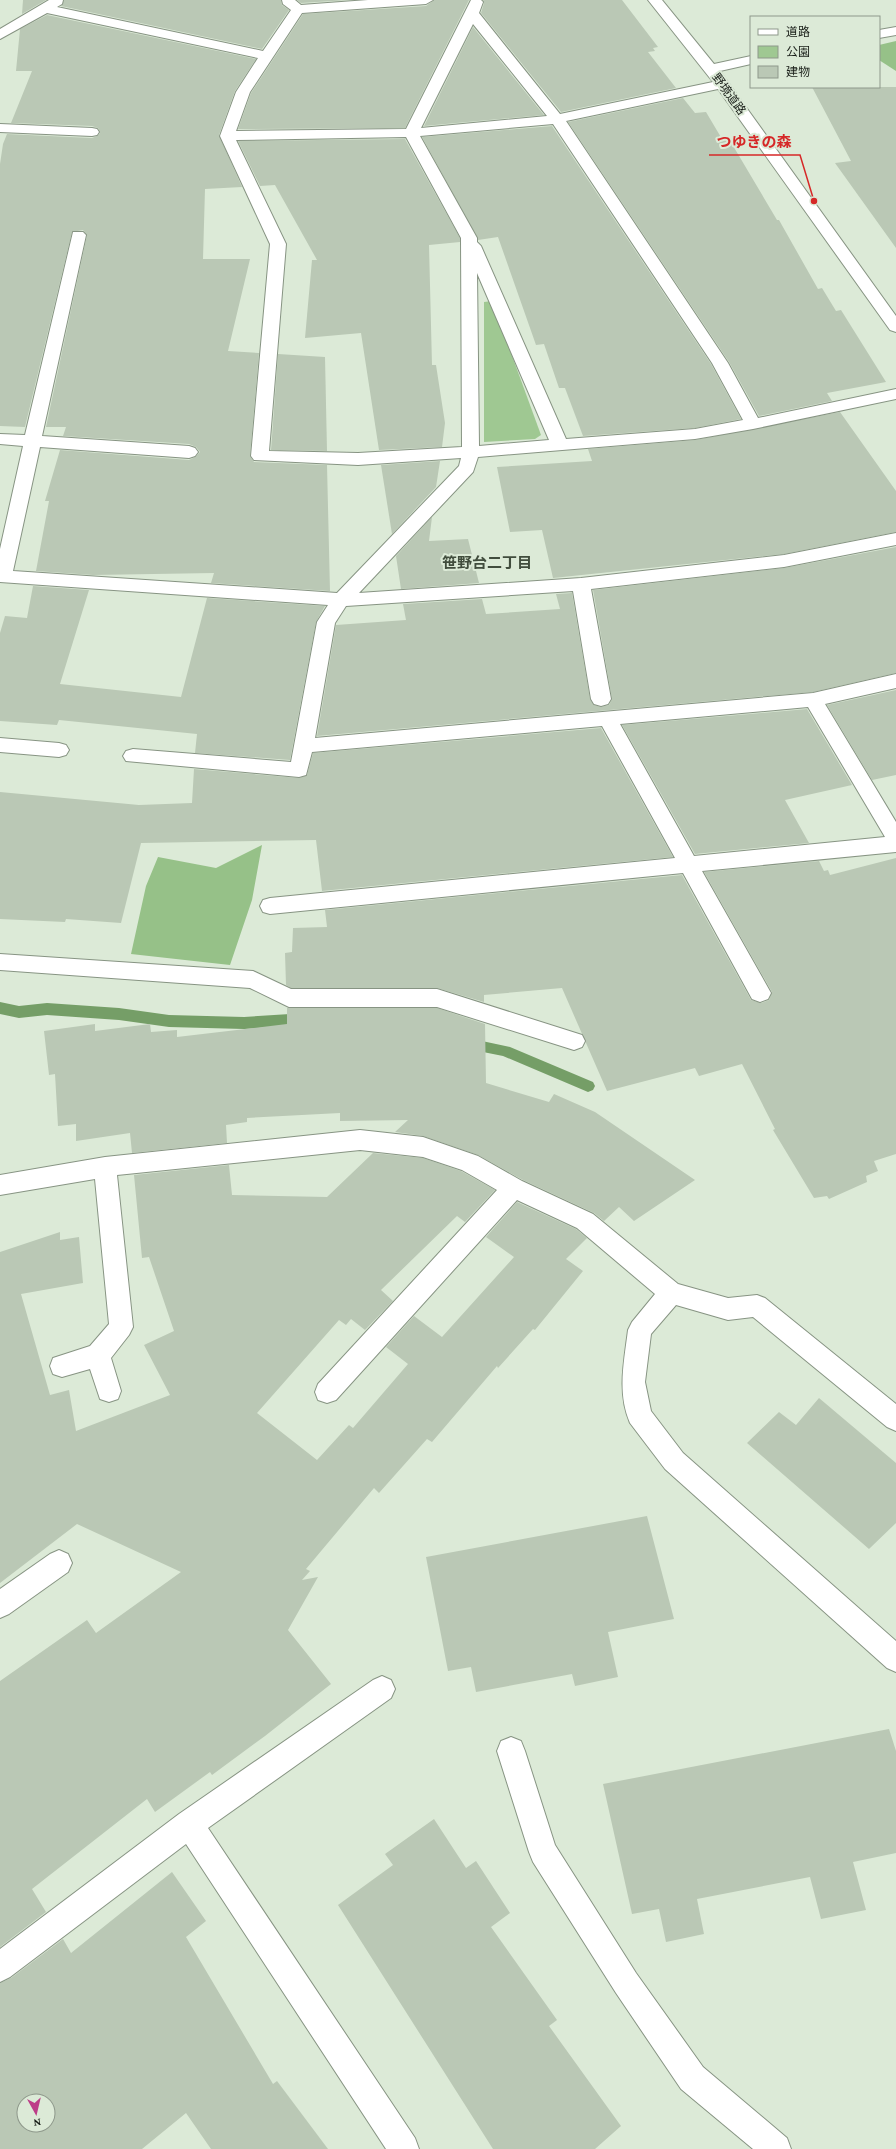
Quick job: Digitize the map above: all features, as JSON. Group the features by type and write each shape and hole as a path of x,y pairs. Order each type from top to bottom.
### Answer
{"street":[{"path":"0,36 58,0"},
{"path":"287,0 298,9 426,0"},
{"name":"野境道路","path":"655,0 711,69 896,327"},
{"path":"411,133 473,4 558,119 720,363 753,424"},
{"path":"44,8 267,56"},
{"path":"298,9 243,92 227,136 278,244 260,456 358,459 471,452 695,434 753,424 896,394"},
{"path":"880,34 896,31"},
{"path":"711,69 750,60"},
{"path":"227,136 411,133 558,119 722,84"},
{"path":"0,128 92,132"},
{"path":"411,133 469,238 560,445"},
{"path":"78,235 33,441 1,576 341,600 581,584 784,561 896,539"},
{"path":"133,756 299,770 326,622 341,600 467,468 471,452 469,238"},
{"path":"0,439 189,452"},
{"path":"581,584 601,699"},
{"path":"304,746 608,720 813,700 896,681"},
{"path":"813,700 896,839"},
{"path":"608,720 760,993"},
{"path":"0,745 59,750"},
{"path":"270,906 896,844"},
{"path":"0,962 253,980 289,998 437,998 574,1041"},
{"path":"0,1186 105,1166 360,1140 423,1147 470,1163 514,1188 585,1220 671,1293 728,1309 757,1306 896,1419"},
{"path":"62,1366 98,1355 121,1327 105,1166"},
{"path":"327,1392 514,1188"},
{"path":"671,1293 640,1330 633,1382 639,1415 674,1461 896,1659"},
{"path":"98,1355 109,1391"},
{"path":"0,1606 59,1563"},
{"path":"0,1967 189,1824 382,1689"},
{"path":"511,1751 543,1852 626,1983 692,2078 776,2149"},
{"path":"189,1824 404,2149"}],"green space":[{"path":"896,41 896,71 880,61 880,45"},
{"path":"492,301 541,435 535,439 484,442 484,302"},
{"path":"262,845 252,900 230,965 131,954 146,886 158,857 216,868"}],"building":[{"path":"23,0 46,0 22,14"},
{"path":"64,0 281,0 282,5 289,10 262,49 61,6"},
{"path":"297,0 348,0 301,3"},
{"path":"434,0 469,0 405,128 238,129 251,93 303,14 426,6"},
{"path":"483,0 622,0 658,47 653,48 655,51 648,52 676,88 561,112 481,13 484,3"},
{"path":"47,15 256,59 235,91 219,135 242,187 205,189 203,259 250,259 228,351 259,353 250,456 254,462 327,465 330,591 211,583 214,573 93,575 36,571 49,501 45,501 60,450 189,460 200,452 196,447 189,444 63,436 66,427 46,427 87,235 83,230 72,232 25,427 0,426 0,164 3,144 7,134 92,138 100,133 98,128 92,126 11,123 32,71 16,71 20,29"},
{"path":"473,27 544,115 424,126"},
{"path":"896,87 896,248 835,163 851,161 813,88"},
{"path":"683,98 695,113 706,112 722,139 729,139 777,220 779,220 818,289 822,288 836,311 841,310 886,382 827,393 832,401 759,416 729,362 568,122"},
{"path":"552,126 711,364 741,419 695,428 583,436 565,388 559,388 544,344 536,345 498,237 478,240 422,137"},
{"path":"405,139 460,238 460,242 429,245 432,365 436,365 445,423 442,447 379,450 361,333 305,338 312,260 317,260 275,185 260,186 238,141"},
{"path":"278,354 325,357 327,451 271,450"},
{"path":"840,412 896,491 896,532 784,554 553,578 542,530 510,532 497,467 592,461 588,449 695,440"},
{"path":"440,461 436,487 392,534 381,465"},
{"path":"432,517 429,541 468,539 479,583 401,589 396,556"},
{"path":"896,547 896,673 813,692 317,736 336,625 406,620 403,604 482,599 486,614 560,609 556,594 572,593 590,699 594,705 601,707 609,705 612,699 593,590 784,568"},
{"path":"33,586 89,590 60,684 181,697 207,598 325,606 316,622 290,760 195,753 197,734 59,720 57,725 0,721 0,633 5,616 27,618"},
{"path":"896,690 896,775 872,780 827,705"},
{"path":"807,709 852,785 785,800 809,843 695,854 622,725"},
{"path":"601,728 673,857 322,891 316,840 141,843 121,923 66,919 65,922 0,919 0,792 139,805 192,803 194,769 299,778 307,775 313,753"},
{"path":"896,858 896,1154 874,1161 878,1171 866,1176 867,1182 829,1199 827,1196 814,1198 773,1130 775,1129 742,1064 699,1076 695,1068 607,1091 562,988 484,995 484,1002 437,988 291,988 286,985 285,953 292,952 293,928 327,927 325,910 682,875 751,1000 761,1003 769,1000 772,992 704,872 819,861 824,871 828,870 830,875"},
{"path":"287,1008 437,1008 485,1024 486,1083 549,1102 554,1094 595,1112 695,1180 634,1221 619,1207 604,1221 594,1213 523,1180 478,1155 423,1136 395,1132 408,1120 340,1121 340,1113 247,1118 247,1122 226,1125 227,1143 132,1153 130,1133 76,1141 76,1124 58,1126 55,1074 49,1075 44,1031 95,1024 95,1031 150,1024 151,1032 177,1030 177,1037 287,1024"},
{"path":"373,1153 423,1158 461,1171 495,1190 465,1222 457,1216 381,1290 393,1301 365,1330 351,1319 346,1325 339,1320 257,1413 317,1460 349,1425 353,1428 408,1364 386,1347 414,1316 442,1337 514,1257 486,1237 517,1202 576,1229 587,1238 566,1259 583,1271 535,1330 533,1329 498,1368 497,1366 432,1442 427,1439 379,1493 374,1488 306,1569 310,1571 302,1580 318,1577 288,1630 331,1684 265,1736 212,1775 210,1772 155,1812 147,1799 32,1889 46,1912 0,1947 0,1681 87,1620 96,1633 181,1572 77,1524 0,1583 0,1252 60,1232 60,1240 79,1237 83,1283 21,1294 50,1395 69,1390 76,1431 170,1395 144,1345 174,1331 149,1257 142,1258 134,1175 229,1165 232,1195 327,1197"},
{"path":"819,1398 896,1463 896,1523 869,1549 747,1443 779,1412 796,1425"},
{"path":"647,1516 674,1619 608,1632 618,1677 575,1686 572,1674 476,1692 471,1667 448,1671 426,1557"},
{"path":"889,1729 896,1751 896,1853 853,1862 866,1910 821,1919 810,1877 697,1899 704,1934 666,1942 659,1909 632,1914 603,1784"},
{"path":"434,1819 466,1868 476,1861 510,1913 491,1927 557,2020 549,2026 621,2126 595,2149 493,2149 338,1905 393,1865 385,1854"},
{"path":"172,1872 206,1921 186,1937 273,2084 277,2081 328,2149 211,2149 186,2113 142,2149 0,2149 0,1983 11,1978 63,1939 71,1953"}],"waterway":[{"path":"0,1008 19,1012 47,1009 119,1014 169,1021 244,1023 306,1019"},
{"path":"468,1044 505,1051 588,1086"}],"place":[{"name":"つゆきの森","path":"814,201"}],"district":[{"name":"笹野台二丁目","path":"487,563"}]}
